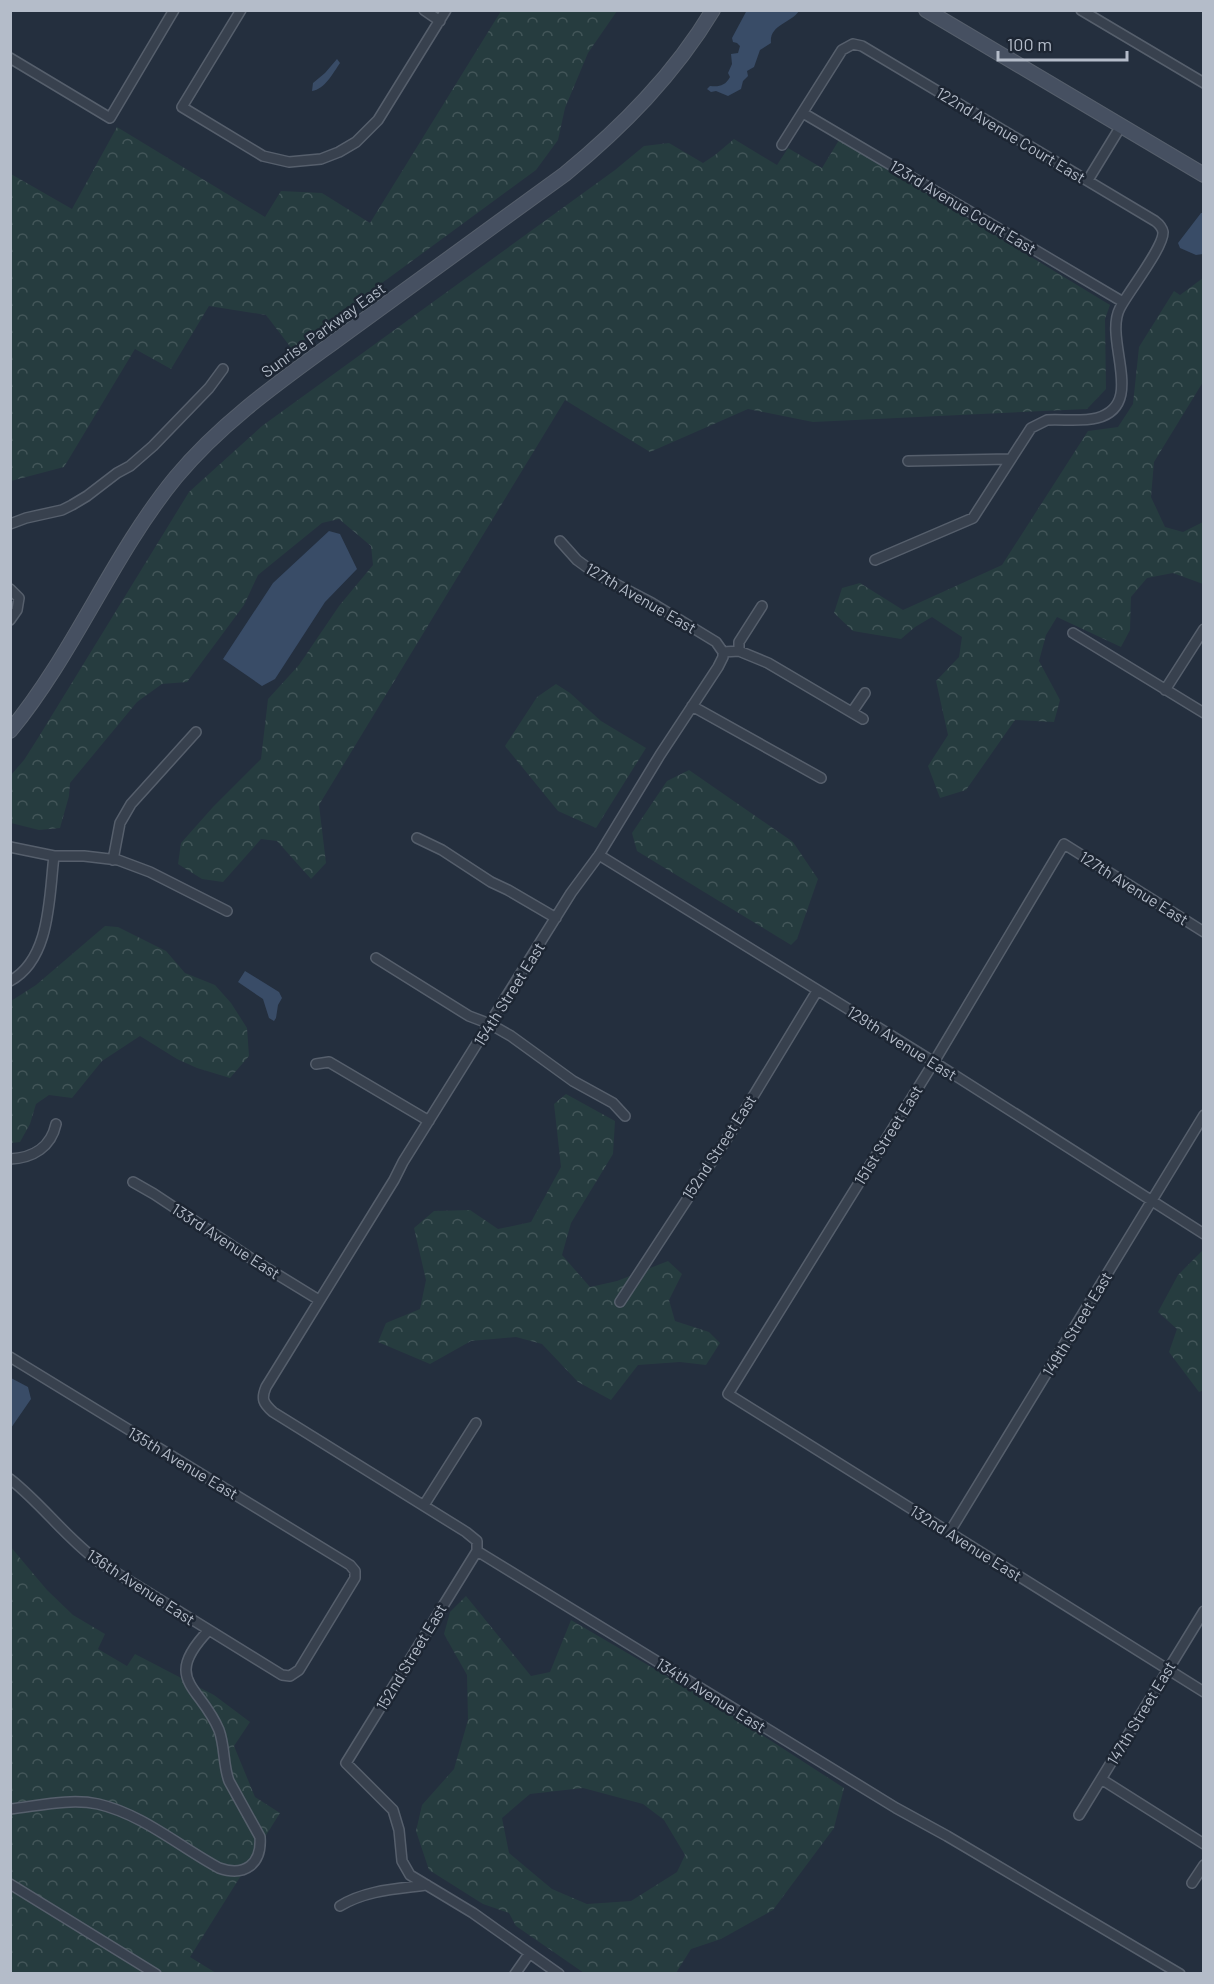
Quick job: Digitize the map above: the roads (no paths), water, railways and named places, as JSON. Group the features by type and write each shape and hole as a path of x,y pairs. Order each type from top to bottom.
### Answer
{"street":[{"path":"10,58 110,118 174,10"},
{"path":"241,10 182,107 263,156 290,162 321,159 356,142 387,108 446,10"},
{"path":"424,10 440,21"},
{"name":"Sunrise Parkway East","path":"12,726 55,666 140,526 199,451 258,398 565,174 599,146 630,117 673,68 713,10"},
{"path":"926,10 1203,175"},
{"path":"1081,10 1202,80"},
{"name":"122nd Avenue Court East","path":"803,113 842,50 853,44 870,50 1160,225 1163,233 1160,244 1123,302"},
{"path":"782,145 803,113"},
{"name":"123rd Avenue Court East","path":"803,113 1123,302"},
{"path":"1088,180 1121,126"},
{"path":"875,560 973,518 1031,428 1040,422 1095,418 1112,412 1120,400 1122,387 1116,317 1123,302"},
{"path":"10,524 72,505 130,466 153,446 209,388 223,369"},
{"path":"908,461 1010,459"},
{"name":"127th Avenue East","path":"560,541 577,560 588,568 716,642 723,652"},
{"path":"10,589 19,598 17,610 10,620"},
{"path":"738,651 739,642 762,606"},
{"path":"1165,690 1203,629"},
{"path":"1073,633 1203,713"},
{"path":"723,652 738,651 768,663 863,719"},
{"name":"154th Street East","path":"262,1397 319,1300 571,893 599,855 660,755 718,667 723,652"},
{"path":"852,712 865,693"},
{"path":"692,706 821,778"},
{"path":"113,860 120,822 131,804 196,732"},
{"path":"417,838 452,856 491,882 556,918"},
{"name":"127th Avenue East","path":"1064,844 1203,932"},
{"name":"151st Street East","path":"728,1394 934,1062 1064,844"},
{"path":"10,847 54,856 84,856 113,860 150,872 227,911"},
{"name":"129th Avenue East","path":"599,855 934,1062 1203,1234"},
{"path":"10,981 32,962 39,946 45,925 54,856"},
{"path":"376,958 469,1016 490,1024 511,1036 573,1081 613,1103 625,1116"},
{"name":"152nd Street East","path":"620,1302 737,1123 817,991"},
{"path":"316,1064 329,1062 429,1121"},
{"name":"149th Street East","path":"950,1533 1203,1114"},
{"path":"10,1159 24,1158 40,1150 54,1135 56,1124"},
{"name":"133rd Avenue East","path":"133,1182 319,1300"},
{"name":"135th Avenue East","path":"10,1358 350,1565 355,1571 353,1583 299,1670 286,1676"},
{"name":"132nd Avenue East","path":"728,1394 1203,1692"},
{"name":"134th Avenue East","path":"262,1397 267,1407 284,1419 474,1538 478,1545 477,1551 896,1809 951,1838 1179,1974"},
{"path":"424,1505 476,1423"},
{"name":"136th Avenue East","path":"10,1479 24,1489 87,1553 276,1673 286,1676"},
{"name":"152nd Street East","path":"427,1885 410,1875 405,1867 393,1810 346,1763 477,1551"},
{"name":"147th Street East","path":"1079,1815 1203,1611"},
{"path":"10,1809 59,1803 97,1804 125,1812 219,1868 228,1871 244,1870 252,1866 261,1846 260,1837 229,1781 220,1733 186,1677 185,1668 194,1645 209,1630"},
{"path":"1101,1779 1203,1844"},
{"path":"1192,1883 1203,1865"},
{"path":"10,1884 156,1974"},
{"path":"340,1906 355,1897 427,1885 487,1923 559,1974"},
{"path":"515,1974 529,1954"}],"water":[{"path":"747,10 799,11 773,32 771,43 760,50 754,67 747,71 748,76 743,81 741,89 728,96 716,91 711,92 707,89 710,86 721,85 730,77 728,73 732,64 731,54 738,53 740,46 733,42 732,38"},
{"path":"337,59 340,63 328,80 317,90 312,91 313,83"},
{"path":"1203,213 1203,254 1196,255 1180,248 1178,243"},
{"path":"329,531 340,534 357,569 325,602 275,679 262,686 223,659 273,583"},
{"path":"245,971 279,992 282,998 274,1021 269,1018 263,999 238,982"},
{"path":"11,1378 28,1387 31,1399 11,1428"}]}
